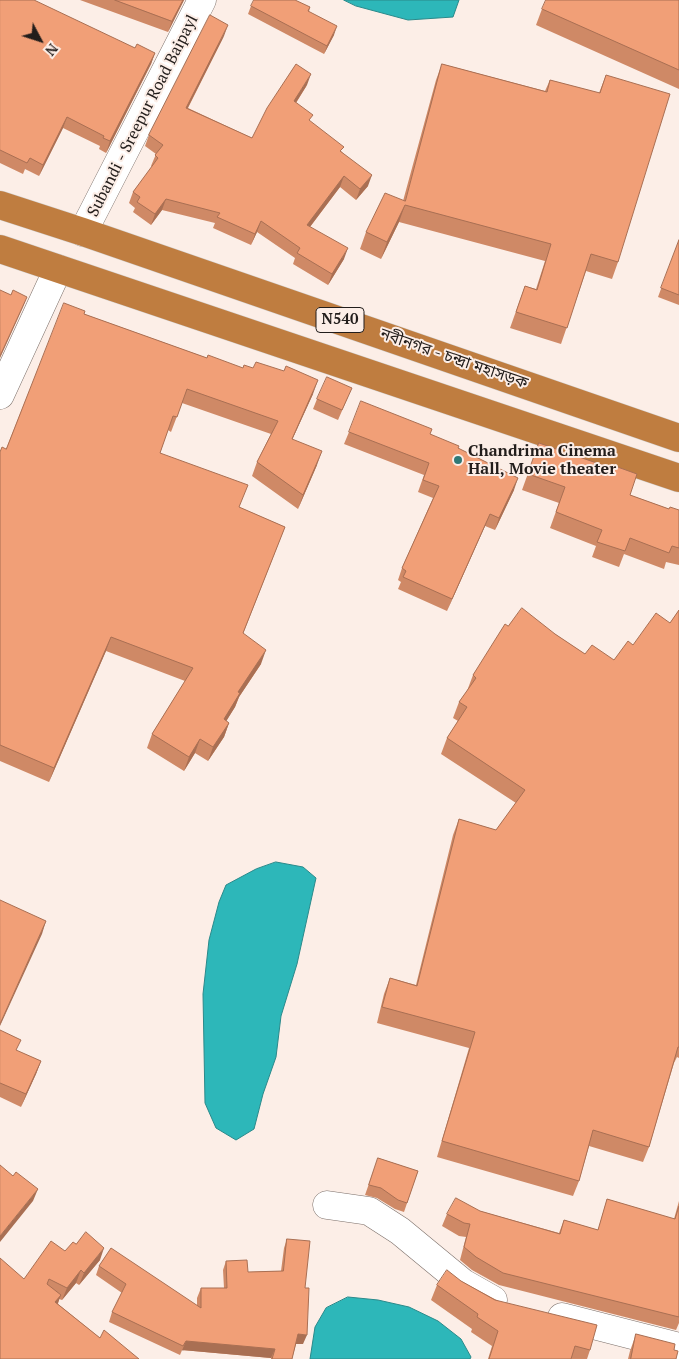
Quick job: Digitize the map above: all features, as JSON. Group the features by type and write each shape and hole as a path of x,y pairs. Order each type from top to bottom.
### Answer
{"highway":[{"name":"নবীনগর - চন্দ্রা মহাসড়ক","path":"0,205 84,232 679,438"},
{"name":"N540","path":"0,249 679,478"}],"street":[{"name":"Subandi - Sreepur Road Baipayl","path":"84,232 202,0"},
{"path":"0,395 58,269"},
{"path":"326,1205 369,1212 400,1231 463,1283 493,1300 679,1347"}],"water":[{"path":"344,0 459,0 453,17 408,20 356,6"},
{"path":"276,862 303,867 316,878 297,964 281,1016 276,1057 263,1094 254,1129 236,1140 216,1128 205,1103 203,994 209,940 219,902 226,885 256,869"},
{"path":"348,1297 378,1300 409,1307 438,1321 461,1339 471,1357 470,1359 310,1359 315,1327 326,1308"}],"building":[{"path":"0,0 34,0 135,48 137,44 155,53 110,141 67,117 43,165 30,158 27,163 0,150"},
{"path":"115,0 183,0 172,21"},
{"path":"254,0 295,0 310,7 308,11 337,26 327,46 251,6"},
{"path":"546,0 679,0 679,70 542,9"},
{"path":"210,15 228,25 186,108 252,138 267,108 296,64 311,74 294,101 313,115 309,120 344,147 340,151 372,175 360,189 344,176 307,225 348,248 332,274 297,253 300,248 261,221 255,234 217,217 220,213 166,199 155,214 137,202 140,197 133,192 158,158 155,155 163,145 149,135"},
{"path":"442,64 547,92 550,80 600,93 606,75 670,94 618,262 591,254 567,328 516,312 525,286 537,290 551,244 405,205 387,242 366,232 385,193 405,201"},
{"path":"679,240 679,295 661,288"},
{"path":"0,290 11,295 13,290 27,297 0,356"},
{"path":"64,303 85,311 84,314 207,358 208,355 243,368 244,365 253,368 256,362 284,371 286,366 318,380 292,439 322,451 303,495 257,462 278,421 187,389 177,417 173,416 160,453 248,485 239,507 285,527 243,633 266,650 238,692 240,693 224,719 229,723 213,747 200,739 189,757 152,734 193,668 111,637 54,768 0,745 0,452 2,447 6,449"},
{"path":"327,377 352,388 342,410 317,399"},
{"path":"361,401 432,429 430,434 459,446 458,448 518,478 499,518 490,514 452,599 403,577 406,571 402,568 439,486 423,480 429,463 349,432"},
{"path":"539,443 611,468 612,465 637,474 630,495 669,509 670,507 679,510 679,548 672,546 669,553 630,538 625,551 597,542 602,530 556,512 565,487 528,474"},
{"path":"522,608 555,634 585,654 592,645 614,660 628,641 633,645 656,613 670,623 679,610 679,1047 649,1147 593,1130 579,1181 442,1141 475,1032 382,1007 390,978 417,986 459,819 496,830 525,790 447,738 467,707 459,702 476,678 473,675 505,624 508,626"},
{"path":"0,900 46,921 0,1024"},
{"path":"0,1030 21,1040 16,1050 41,1061 26,1094 0,1083"},
{"path":"378,1158 418,1171 407,1203 398,1200 381,1188 369,1185"},
{"path":"0,1165 13,1176 16,1172 38,1189 0,1236"},
{"path":"456,1198 480,1211 560,1234 564,1220 598,1230 607,1199 675,1219 679,1206 679,1317 503,1273 476,1257 464,1247 470,1224 447,1214"},
{"path":"86,1232 104,1248 84,1273 81,1270 67,1288 49,1279 47,1284 61,1295 55,1302 100,1338 104,1330 139,1359 0,1359 0,1258 24,1279 51,1241 65,1251 73,1242 76,1244"},
{"path":"287,1239 310,1241 305,1288 309,1288 307,1335 298,1334 292,1359 272,1359 275,1349 186,1341 183,1346 112,1312 126,1284 99,1266 111,1248 201,1308 201,1288 227,1288 226,1261 247,1260 248,1272 283,1271"},
{"path":"447,1270 461,1281 495,1300 597,1325 590,1350 575,1346 571,1359 489,1359 498,1331 477,1317 478,1314 437,1285"},
{"path":"636,1334 675,1344 674,1350 678,1351 676,1359 631,1359"}],"place":[{"name":"Chandrima Cinema Hall, Movie theater","path":"458,460"}]}
